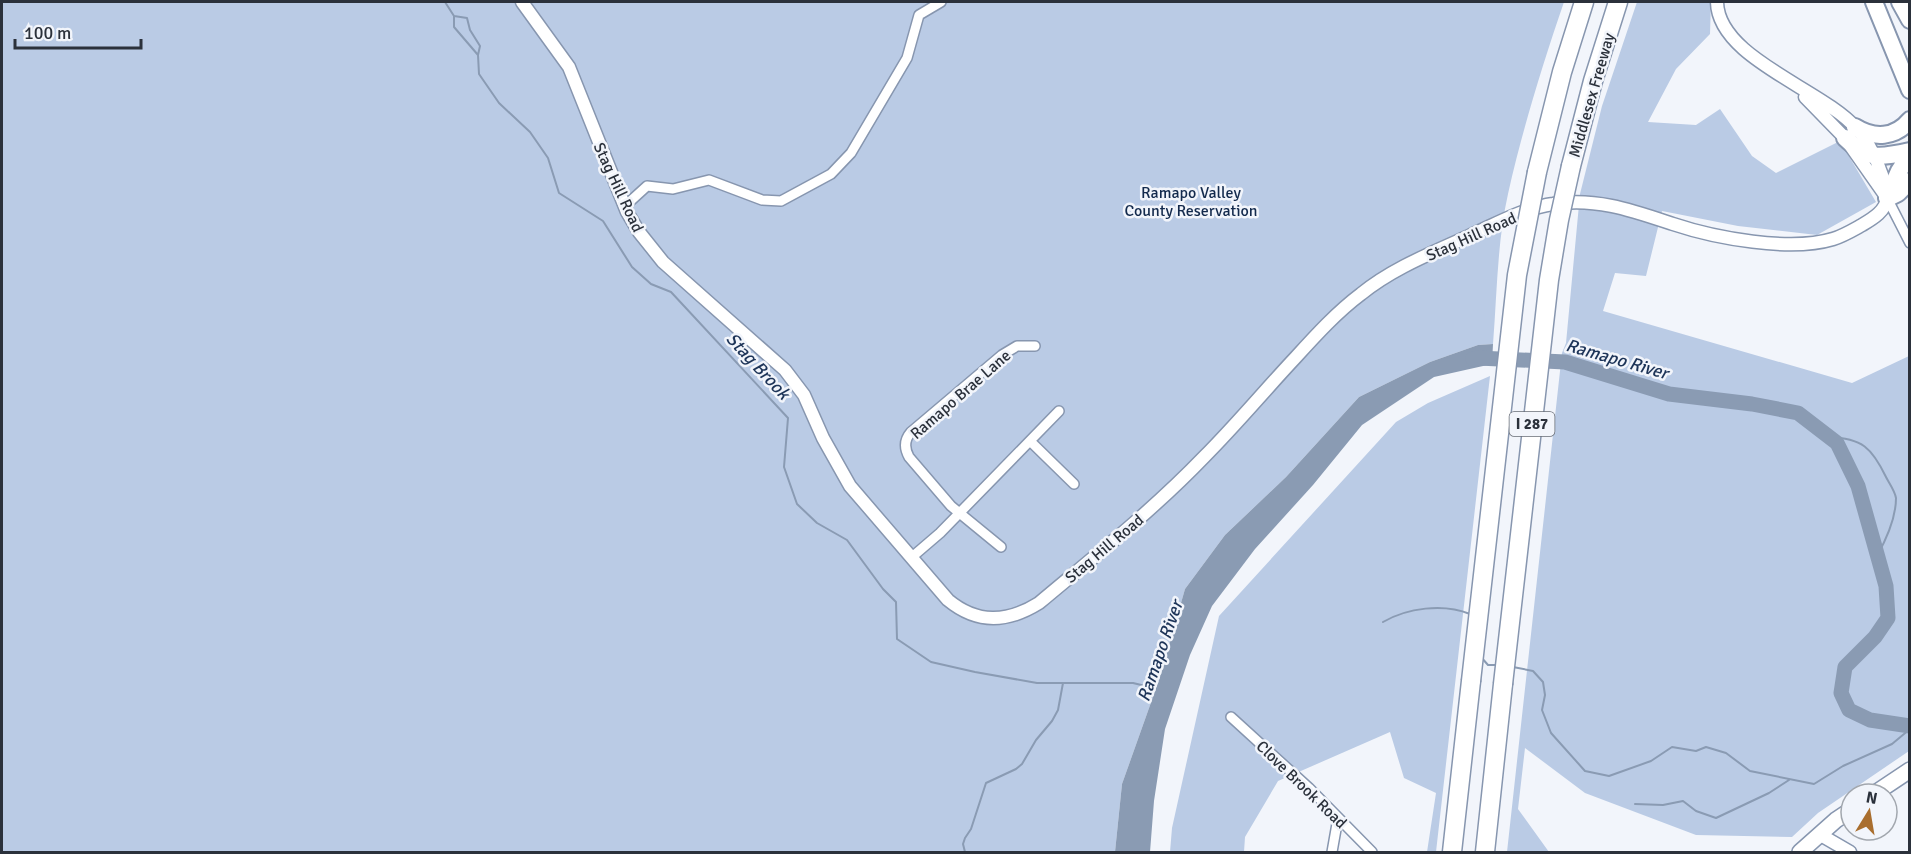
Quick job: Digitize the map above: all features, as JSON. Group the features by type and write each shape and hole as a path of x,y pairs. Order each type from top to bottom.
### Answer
{"highway":[{"name":"I 287","path":"1452,852 1517,275 1537,172 1562,72 1584,2"},
{"name":"Middlesex Freeway","path":"1485,852 1546,300 1559,220 1571,166 1585,109 1619,2"},
{"path":"1900,2 1910,20"},
{"path":"1877,9 1910,67"},
{"path":"1877,9 1910,90"},
{"path":"1910,120 1897,131 1886,135 1850,132 1857,150 1884,157 1910,153"},
{"path":"1887,198 1910,153"},
{"path":"1887,198 1898,193 1910,181"}],"main road":[{"path":"1892,782 1910,770"},
{"path":"1800,852 1839,819"}],"street":[{"name":"Stag Hill Road","path":"522,2 560,53 576,82 625,206 639,232 663,262 772,357 790,376 804,395 827,446 850,486 948,600 961,611 985,618 1009,617 1030,609 1154,505 1203,458 1327,323 1362,293 1392,272 1535,208 1572,202 1606,204 1712,235 1748,241 1814,243 1835,239 1875,217 1883,209 1887,198"},
{"path":"625,206 647,186 674,189 709,180 762,200 781,201 831,174 851,153 907,58 919,15 941,2"},
{"path":"1717,2 1721,24 1731,37 1850,132 1910,243"},
{"path":"1875,156 1887,198"},
{"name":"Ramapo Brae Lane","path":"1001,547 951,506 909,457 905,447 906,439 911,432 1002,354 1017,346 1035,346"},
{"path":"912,557 959,513 1059,411"},
{"path":"1030,441 1074,484"},
{"name":"Clove Brook Road","path":"1231,717 1309,788 1372,852"},
{"path":"1332,852 1338,818"},
{"path":"1820,834 1850,852"}],"green space":[{"name":"Ramapo Valley County Reservation","path":"2,2 1564,2 1533,97 1504,213 1499,250 1493,344 1478,345 1430,362 1359,397 1286,477 1225,535 1185,589 1159,680 1122,784 1115,852 2,852"},
{"path":"1637,2 1711,2 1710,34 1676,69 1648,122 1696,125 1720,109 1752,156 1776,173 1840,141 1876,202 1817,235 1738,226 1662,211 1646,276 1615,273 1603,311 1852,383 1909,356 1909,751 1864,782 1839,782 1839,799 1818,813 1792,837 1696,835 1585,793 1525,748 1518,809 1549,852 1507,852 1562,353 1566,343 1580,194 1602,106"},
{"path":"1490,376 1436,852 1427,852 1436,793 1404,778 1390,732 1278,781 1245,837 1244,852 1170,852 1172,828 1219,616 1396,422 1428,403"}],"shaded area":[{"path":"1493,344 1492,364 1434,377 1362,425 1313,485 1255,549 1212,606 1190,655 1165,729 1154,801 1150,852 1115,852 1122,784 1159,680 1185,589 1225,535 1286,477 1359,397 1430,362 1478,345"}],"waterway":[{"name":"Stag Brook","path":"445,2 454,16 454,27 478,55 479,74 499,103 530,132 548,158 559,193 603,221 632,267 651,284 671,292 788,418 784,467 797,504 817,523 847,540 883,589 896,602 897,639 931,662 975,672 1037,683 1133,683 1158,689"},
{"path":"454,16 467,18 470,30 480,46 478,55"},
{"name":"Ramapo River","path":"1473,359 1565,362 1669,394 1752,404 1798,413 1837,443 1858,486 1886,586 1888,618 1875,637 1845,667 1841,693 1849,710 1870,720 1910,726"},
{"path":"1829,437 1850,440 1865,446 1876,459 1894,493 1896,505 1893,520 1877,556"},
{"path":"1383,622 1414,610 1437,608 1459,611 1470,614 1470,617"},
{"path":"1481,657 1488,665 1499,665"},
{"path":"1513,667 1533,671 1543,682 1545,695 1542,710 1551,733 1585,771 1609,776 1651,761 1672,747 1696,751 1706,747 1726,753 1750,771 1814,784 1843,766 1892,744 1910,729"},
{"path":"965,852 963,844 971,829 986,783 1022,764 1058,710 1063,683"},
{"path":"1635,804 1663,805 1683,801 1696,811 1716,818 1769,793 1789,780"}]}
